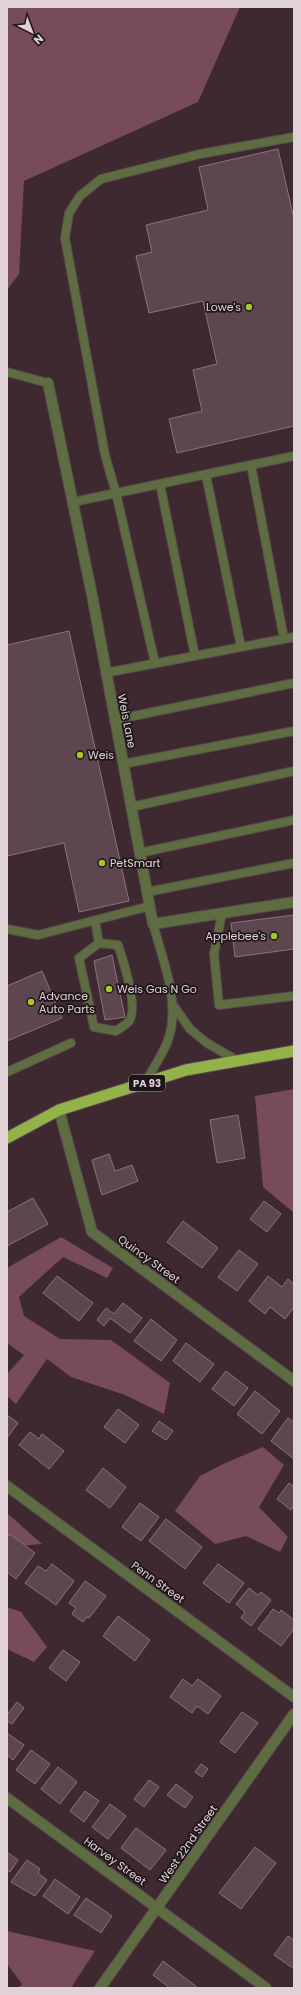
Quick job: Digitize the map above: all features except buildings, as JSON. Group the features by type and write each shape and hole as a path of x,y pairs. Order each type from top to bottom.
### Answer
{"highway":[{"name":"PA 93","path":"7,1138 59,1110 186,1070 294,1051"}],"street":[{"name":"Weis Lane","path":"48,383 106,673 153,924"},
{"path":"153,924 294,902"},
{"name":"Quincy Street","path":"59,1110 92,1232 294,1381"},
{"name":"Penn Street","path":"7,1486 294,1697"},
{"name":"West 22nd Street","path":"100,1988 294,1714"},
{"name":"Harvey Street","path":"7,1798 266,1988"}],"lane":[{"path":"155,663 116,493 105,455 65,238 70,213 80,196 101,179 200,154 294,137"},
{"path":"7,372 48,383"},
{"path":"72,502 251,465 294,458"},
{"path":"251,465 284,639"},
{"path":"206,475 241,647"},
{"path":"160,484 195,656"},
{"path":"106,673 294,637"},
{"path":"114,720 294,683"},
{"path":"122,764 294,731"},
{"path":"131,807 294,771"},
{"path":"140,853 294,820"},
{"path":"147,892 294,863"},
{"path":"7,929 38,934 150,906"},
{"path":"222,913 214,954 219,1005 294,996"},
{"path":"94,921 99,943"},
{"path":"153,924 174,1005 190,1030 207,1043 238,1061"},
{"path":"99,943 118,945 126,969 132,1008 129,1021 116,1031 94,1027 79,958 99,943"},
{"path":"145,1083 167,1043 171,1028 174,1005"},
{"path":"7,1072 71,1044"}],"shaded area":[{"path":"7,7 240,7 198,102 24,181 19,274 7,290"},
{"path":"294,1089 294,1213 263,1187 255,1096"},
{"path":"61,1237 113,1268 107,1278 63,1257 19,1297 24,1316 60,1339 111,1340 170,1383 164,1414 125,1395 71,1377 47,1359 16,1404 7,1396 7,1374 24,1355 7,1343 7,1268"},
{"path":"263,1447 284,1465 259,1507 288,1537 280,1552 246,1536 215,1544 175,1511 200,1476 223,1464"},
{"path":"7,1513 42,1544 7,1547"},
{"path":"7,1607 21,1612 47,1647 34,1662 7,1649"},
{"path":"7,1931 95,1951 71,1988 18,1988 22,1984 7,1964"}],"place":[{"name":"Lowe's","path":"249,307"},
{"name":"Weis","path":"80,755"},
{"name":"PetSmart","path":"102,863"},
{"name":"Applebee's","path":"274,936"},
{"name":"Weis Gas N Go","path":"109,989"},
{"name":"Advance Auto Parts","path":"31,1002"}]}
